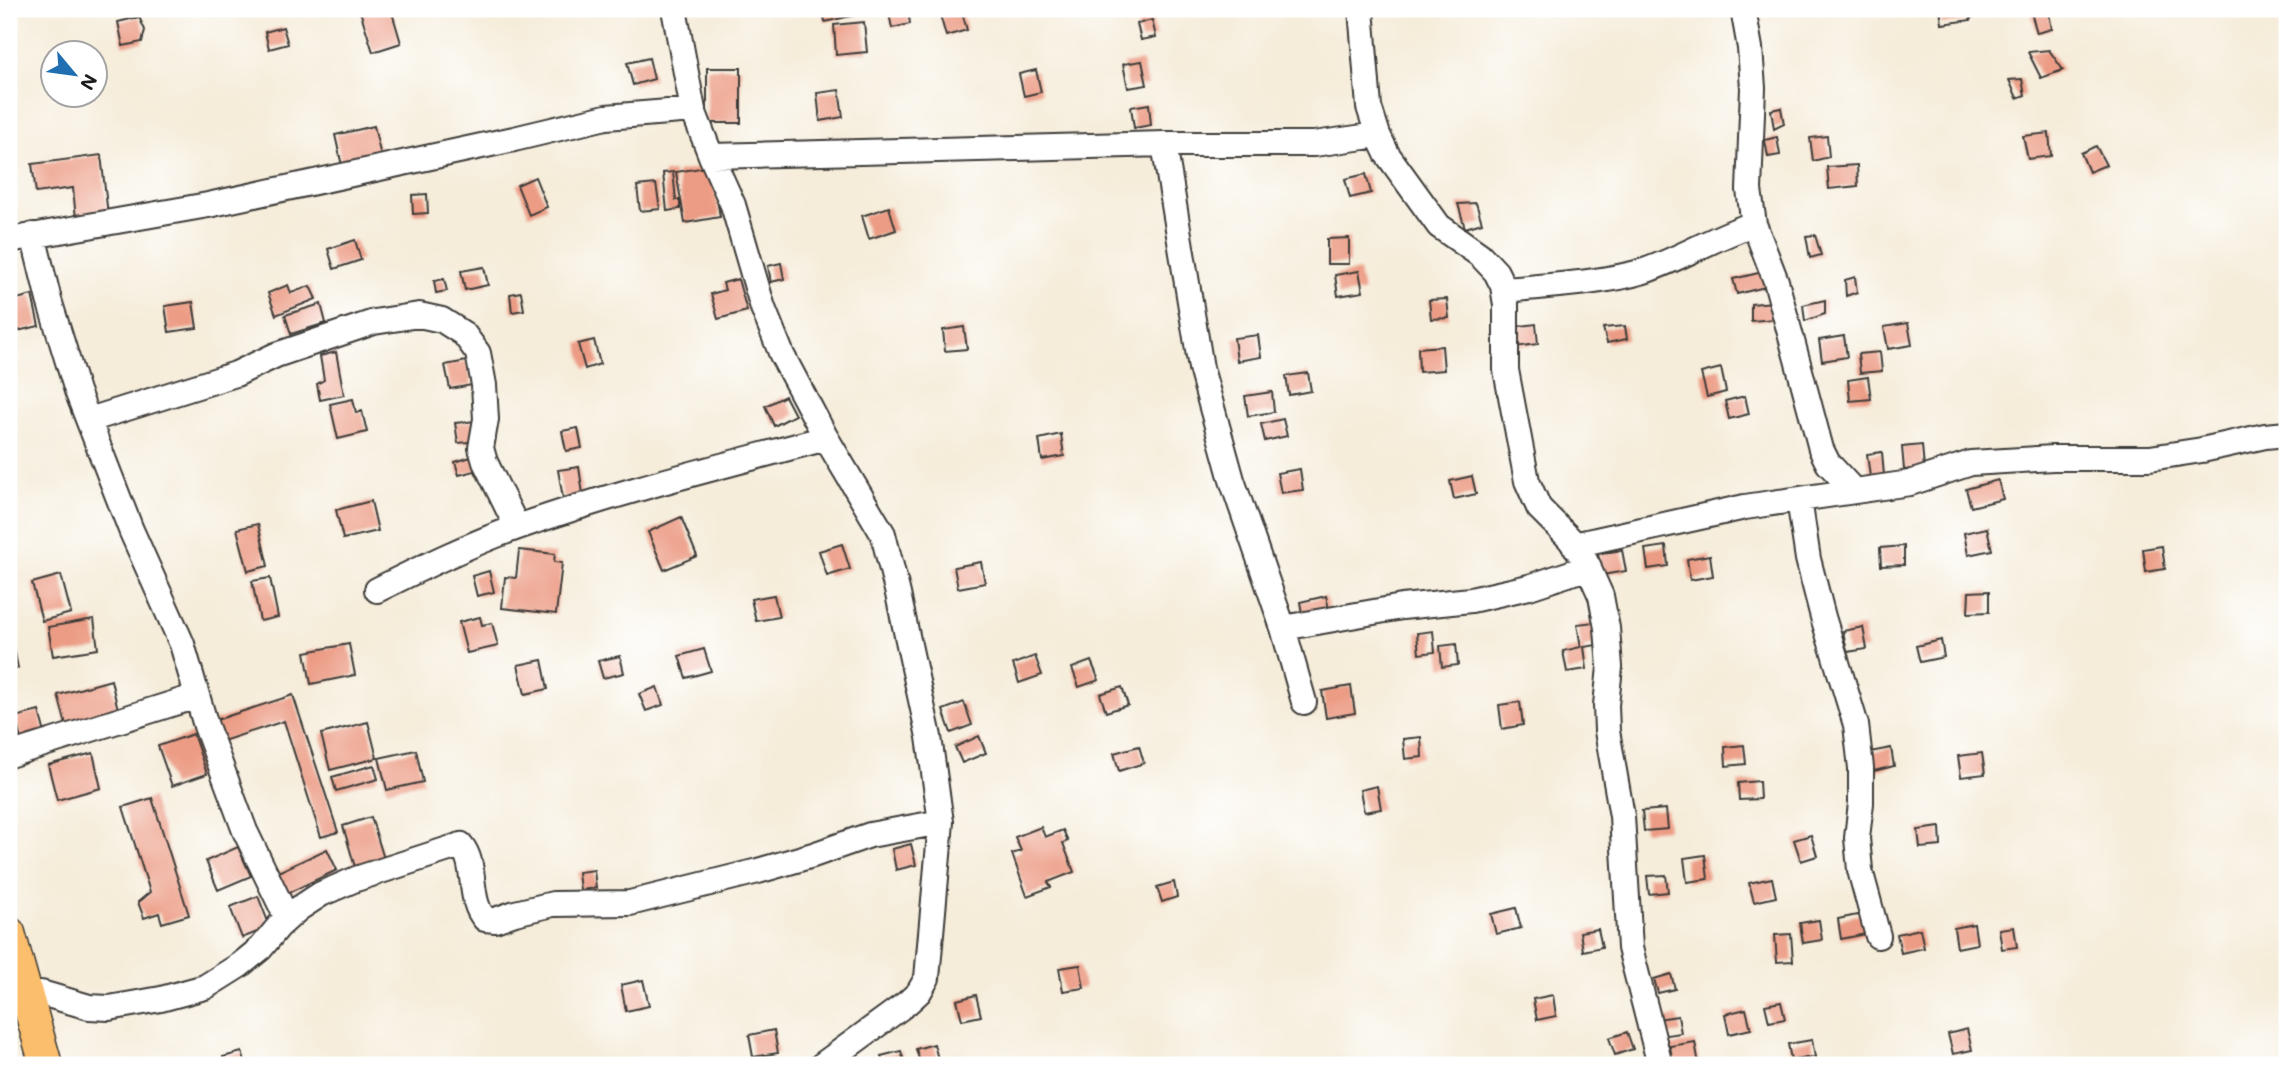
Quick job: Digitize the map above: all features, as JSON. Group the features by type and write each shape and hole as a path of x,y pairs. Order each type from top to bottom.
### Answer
{"main road":[{"path":"9,933 39,1059"}],"street":[{"path":"674,9 693,110 733,205 764,308 782,355 826,438 883,534 929,737 941,822 927,978 919,992 907,1003 821,1065"},
{"path":"1360,9 1369,107 1378,135 1387,154 1439,226 1480,255 1496,272 1504,290 1506,370 1527,481 1539,508 1574,545 1589,566 1601,596 1608,628 1610,667 1606,705 1607,731 1622,816 1630,948 1660,1065"},
{"path":"1743,9 1753,88 1749,181 1755,224 1776,281 1821,449 1828,463 1854,491"},
{"path":"9,240 208,205 606,117 693,110"},
{"path":"712,156 1164,144 1314,144 1378,135"},
{"path":"1164,144 1201,368 1232,480 1283,628 1304,702"},
{"path":"1504,290 1640,272 1670,262 1732,231 1755,224"},
{"path":"33,235 49,300 89,421 131,530 182,644 206,726 244,831 288,918"},
{"path":"89,421 236,374 276,355 374,322 419,315 442,320 464,334 478,353 484,385 486,419 481,448 517,527"},
{"path":"1574,545 1745,507 1910,483 1971,463 2053,458 2150,458 2287,434"},
{"path":"377,590 427,565 517,527 600,500 826,438"},
{"path":"1821,449 1814,480 1802,498 1808,559 1856,725 1861,768 1857,838 1860,870 1878,936"},
{"path":"1283,628 1376,611 1471,600 1529,587 1589,566"},
{"path":"9,755 197,696"},
{"path":"25,993 41,993 79,1005 109,1008 161,999 205,987 240,965 261,948 288,918 321,894 356,879 461,845 468,858 478,912 485,919 495,920 553,904 630,902 758,871 870,835 941,822"}],"building":[{"path":"391,9 401,43 373,52 360,11"},
{"path":"853,9 855,15 825,22 823,10"},
{"path":"888,9 908,9 910,24 892,28"},
{"path":"961,9 967,30 946,36 940,15"},
{"path":"1940,9 1970,9 1971,20 1942,24"},
{"path":"2030,9 2048,9 2052,29 2037,33"},
{"path":"139,17 145,30 142,42 123,46 118,22"},
{"path":"1152,20 1156,37 1141,40 1137,24"},
{"path":"864,22 867,52 836,55 834,25"},
{"path":"283,27 288,44 269,49 265,32"},
{"path":"2049,50 2063,70 2041,78 2028,52"},
{"path":"649,58 654,79 633,85 627,63"},
{"path":"1142,61 1147,85 1128,88 1123,64"},
{"path":"707,68 741,68 741,123 707,123"},
{"path":"1036,70 1041,92 1024,96 1019,74"},
{"path":"2022,79 2025,95 2017,98 2009,80"},
{"path":"839,90 843,117 820,121 817,93"},
{"path":"1149,104 1151,125 1134,128 1131,107"},
{"path":"1781,108 1784,124 1774,129 1771,110"},
{"path":"374,126 382,161 343,170 335,135"},
{"path":"2049,133 2051,156 2028,159 2023,136"},
{"path":"1827,136 1829,157 1813,161 1810,138"},
{"path":"1777,137 1780,155 1768,157 1765,140"},
{"path":"2096,146 2106,165 2089,172 2081,153"},
{"path":"101,155 108,215 76,219 73,188 36,193 32,164"},
{"path":"1857,165 1858,186 1829,189 1827,167"},
{"path":"706,167 714,181 720,217 685,223 676,172"},
{"path":"673,172 676,200 680,200 680,209 667,211 663,173"},
{"path":"1366,174 1371,193 1350,198 1345,179"},
{"path":"535,177 547,207 529,215 517,185"},
{"path":"656,184 660,209 640,211 637,186"},
{"path":"427,194 428,213 413,214 412,195"},
{"path":"1476,203 1482,223 1465,228 1458,204"},
{"path":"889,207 896,230 869,239 862,216"},
{"path":"1815,235 1821,255 1810,258 1806,236"},
{"path":"1349,238 1349,264 1327,264 1327,239"},
{"path":"355,240 361,260 334,269 328,249"},
{"path":"781,263 784,279 771,282 768,266"},
{"path":"484,267 488,285 465,290 461,271"},
{"path":"1359,271 1363,292 1338,296 1335,275"},
{"path":"1767,271 1769,286 1737,294 1733,279"},
{"path":"1855,277 1857,292 1846,296 1845,280"},
{"path":"444,279 447,291 436,293 434,281"},
{"path":"738,279 747,311 718,319 711,294 725,290 723,283"},
{"path":"288,285 291,293 310,286 316,299 276,315 268,293"},
{"path":"521,292 524,310 512,312 510,294"},
{"path":"32,295 39,326 9,333 9,301"},
{"path":"1447,299 1449,318 1431,319 1429,300"},
{"path":"1825,300 1825,314 1805,321 1803,305"},
{"path":"193,302 197,328 169,332 165,306"},
{"path":"1774,302 1776,319 1751,321 1751,304"},
{"path":"321,304 326,323 291,334 285,315"},
{"path":"1908,323 1912,345 1888,349 1884,327"},
{"path":"1536,324 1538,344 1515,347 1513,327"},
{"path":"1625,326 1627,339 1607,343 1603,328"},
{"path":"964,327 967,349 945,351 943,330"},
{"path":"1258,335 1261,357 1237,361 1234,338"},
{"path":"1844,336 1847,357 1822,361 1819,340"},
{"path":"594,340 600,364 585,369 578,344"},
{"path":"1442,346 1444,370 1419,372 1418,348"},
{"path":"336,352 344,395 320,400 317,384 324,380 320,356"},
{"path":"1880,352 1882,371 1860,373 1858,354"},
{"path":"467,361 472,385 450,389 445,365"},
{"path":"1721,368 1726,392 1707,397 1701,373"},
{"path":"1308,373 1311,391 1289,395 1286,376"},
{"path":"1868,377 1871,399 1850,401 1848,380"},
{"path":"1272,392 1274,412 1248,416 1245,396"},
{"path":"785,396 795,415 774,426 765,406"},
{"path":"1745,396 1749,414 1729,419 1725,401"},
{"path":"353,399 356,413 362,411 367,432 338,439 330,404"},
{"path":"1283,419 1287,436 1265,441 1261,424"},
{"path":"477,421 480,441 458,443 455,423"},
{"path":"578,428 582,448 566,451 562,431"},
{"path":"1061,434 1064,456 1042,460 1039,439"},
{"path":"1922,445 1924,468 1904,470 1902,447"},
{"path":"1882,452 1884,476 1870,477 1867,454"},
{"path":"474,456 478,470 459,475 455,462"},
{"path":"579,467 583,494 563,498 558,470"},
{"path":"1300,469 1303,490 1281,493 1277,473"},
{"path":"1472,476 1476,494 1454,499 1450,481"},
{"path":"1998,480 2003,499 1971,507 1966,489"},
{"path":"371,501 378,531 343,539 336,510"},
{"path":"681,517 697,556 664,570 648,532"},
{"path":"258,524 268,566 248,571 237,529"},
{"path":"1987,528 1992,550 1968,555 1964,533"},
{"path":"842,544 850,569 827,576 819,551"},
{"path":"1666,546 1668,566 1648,569 1645,549"},
{"path":"1904,546 1904,565 1881,566 1880,548"},
{"path":"2162,546 2165,569 2146,572 2143,549"},
{"path":"519,550 555,554 554,562 562,563 556,614 502,608 505,577 516,578"},
{"path":"1622,550 1626,571 1602,575 1598,554"},
{"path":"1710,555 1713,576 1690,580 1687,559"},
{"path":"981,562 985,583 958,588 954,567"},
{"path":"489,571 494,592 477,596 472,576"},
{"path":"61,575 71,613 42,621 32,583"},
{"path":"270,578 278,617 260,621 252,581"},
{"path":"1989,591 1989,612 1968,613 1969,592"},
{"path":"774,595 779,617 756,621 751,599"},
{"path":"1326,596 1331,618 1304,624 1300,602"},
{"path":"480,617 482,625 492,623 498,646 467,653 459,622"},
{"path":"94,619 98,649 53,656 48,627"},
{"path":"1594,622 1597,645 1584,647 1587,669 1567,672 1563,651 1581,647 1577,624"},
{"path":"1863,627 1867,649 1847,652 1843,631"},
{"path":"1433,631 1435,652 1419,654 1417,633"},
{"path":"1941,640 1944,657 1920,662 1916,646"},
{"path":"349,644 355,675 311,684 305,652"},
{"path":"1456,644 1458,665 1442,667 1440,646"},
{"path":"14,648 18,668 9,670 9,649"},
{"path":"704,649 711,671 686,678 679,656"},
{"path":"620,656 624,673 603,678 598,661"},
{"path":"1035,656 1042,675 1019,683 1013,664"},
{"path":"542,660 548,689 525,694 518,665"},
{"path":"1091,661 1099,680 1079,687 1072,668"},
{"path":"111,680 120,718 68,732 58,695"},
{"path":"1351,686 1355,713 1326,718 1322,691"},
{"path":"657,687 663,705 646,711 639,694"},
{"path":"1122,687 1128,705 1106,712 1100,694"},
{"path":"293,695 338,832 321,837 284,721 220,742 213,721"},
{"path":"964,702 972,725 951,733 943,710"},
{"path":"1520,702 1523,725 1502,729 1499,705"},
{"path":"39,711 47,741 23,747 15,717"},
{"path":"368,722 377,758 330,770 321,734"},
{"path":"193,734 207,774 172,786 158,746"},
{"path":"979,736 986,753 962,763 955,747"},
{"path":"1421,737 1422,757 1405,759 1403,739"},
{"path":"1744,745 1746,764 1726,766 1725,747"},
{"path":"1139,746 1144,763 1119,771 1114,753"},
{"path":"1891,748 1894,766 1874,771 1870,752"},
{"path":"416,750 423,782 387,790 379,758"},
{"path":"93,753 101,788 57,800 48,765"},
{"path":"1982,753 1985,774 1961,777 1958,756"},
{"path":"374,765 378,779 336,791 332,777"},
{"path":"1759,781 1760,799 1739,800 1738,783"},
{"path":"1377,786 1381,809 1364,812 1360,790"},
{"path":"152,798 189,915 162,923 159,913 144,918 138,902 150,892 123,807"},
{"path":"1666,809 1668,829 1644,831 1642,811"},
{"path":"371,817 386,865 357,874 343,826"},
{"path":"1041,827 1045,837 1063,830 1068,841 1063,843 1074,872 1048,882 1051,887 1027,896 1012,854 1021,851 1015,837"},
{"path":"1940,827 1941,846 1920,848 1918,830"},
{"path":"1811,835 1817,856 1801,861 1794,840"},
{"path":"911,844 916,865 896,870 892,849"},
{"path":"238,847 251,876 218,890 206,861"},
{"path":"327,849 337,870 286,894 276,873"},
{"path":"1705,855 1708,879 1687,882 1684,858"},
{"path":"594,870 596,888 580,890 578,872"},
{"path":"1666,875 1668,892 1649,894 1647,876"},
{"path":"1772,878 1776,897 1754,902 1749,883"},
{"path":"1174,882 1177,897 1162,902 1157,887"},
{"path":"258,896 270,927 242,938 230,907"},
{"path":"1516,908 1521,928 1496,934 1491,914"},
{"path":"1862,914 1866,934 1841,939 1838,919"},
{"path":"1819,920 1822,940 1803,943 1800,923"},
{"path":"1974,924 1977,944 1957,948 1954,928"},
{"path":"2014,927 2017,947 2002,949 1999,929"},
{"path":"1598,929 1602,947 1583,951 1580,932"},
{"path":"1920,929 1924,948 1901,953 1897,934"},
{"path":"1791,934 1793,961 1777,962 1775,935"},
{"path":"1080,965 1084,988 1063,991 1059,968"},
{"path":"1671,974 1675,989 1658,993 1654,979"},
{"path":"643,980 649,1006 626,1011 621,985"},
{"path":"976,995 981,1016 962,1020 957,1000"},
{"path":"1553,995 1556,1016 1537,1020 1533,999"},
{"path":"1781,1002 1785,1019 1769,1022 1765,1005"},
{"path":"1746,1009 1751,1029 1729,1034 1725,1014"},
{"path":"1678,1016 1681,1033 1660,1036 1657,1019"},
{"path":"1967,1029 1972,1050 1953,1054 1948,1034"},
{"path":"774,1030 778,1053 753,1057 749,1035"},
{"path":"1627,1032 1633,1049 1615,1055 1609,1038"},
{"path":"1812,1040 1815,1057 1791,1060 1788,1044"},
{"path":"1695,1042 1699,1064 1673,1065 1670,1046"},
{"path":"934,1044 939,1063 921,1065 916,1049"},
{"path":"901,1051 905,1065 884,1065 881,1056"},
{"path":"242,1052 246,1065 225,1065 223,1057"}]}
